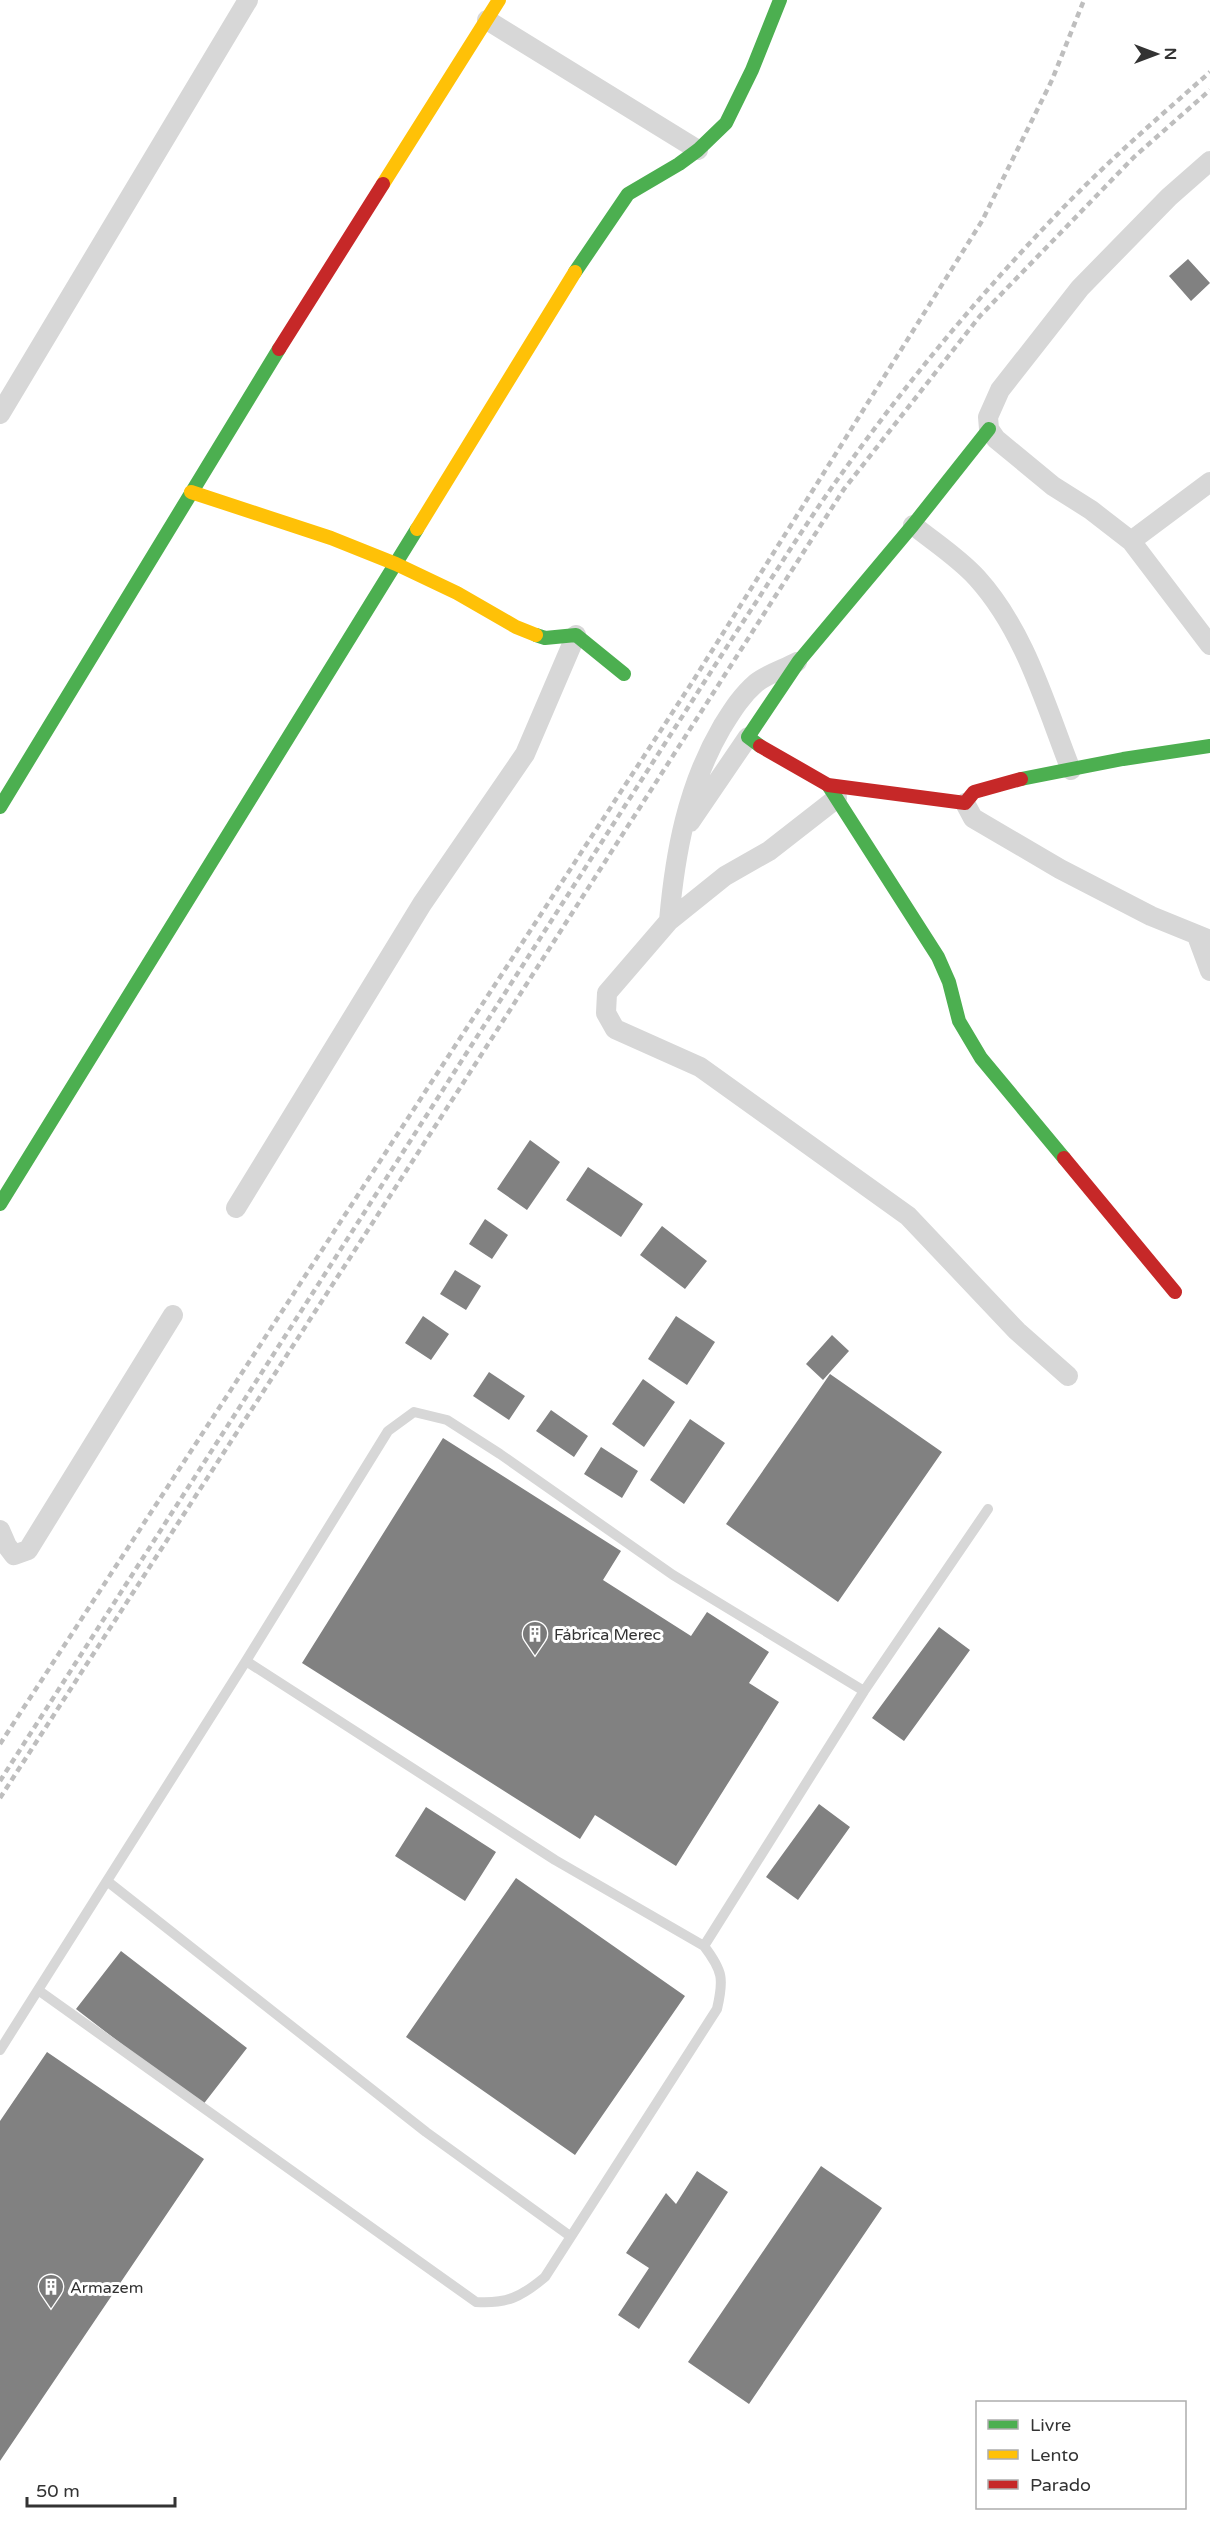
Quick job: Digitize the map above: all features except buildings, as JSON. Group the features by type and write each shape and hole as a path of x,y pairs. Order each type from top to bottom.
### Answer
{"street":[{"path":"0,414 248,0"},
{"path":"0,807 269,363 500,0"},
{"path":"0,1204 295,730 501,391 615,212 628,194 679,164 698,150 726,123 752,70 780,0"},
{"path":"487,20 698,150"},
{"path":"1210,161 1169,198 1080,288 1000,390 988,417 989,429 996,439 1053,486 1091,510 1131,541 1210,645"},
{"path":"680,837 799,661 913,525 989,429"},
{"path":"1131,541 1210,482"},
{"path":"191,492 331,538 396,564 545,638 576,635 624,674"},
{"path":"913,525 976,577 1012,624 1031,666 1071,770"},
{"path":"236,1208 422,904 525,754 576,635"},
{"path":"669,921 674,864 680,837 697,778 713,742 740,698 758,681 799,661"},
{"path":"748,738 832,792 938,957 949,982 959,1021 981,1058 1175,1292"},
{"path":"965,803 974,792 1008,782 1210,746"},
{"path":"965,803 832,792 769,851 725,876 669,921 607,993 606,1013 615,1029 700,1067 908,1216 1017,1331 1068,1376"},
{"path":"965,803 973,818 1060,869 1151,916 1204,938 1210,971"},
{"path":"0,1530 6,1546 14,1555 28,1550 173,1315"}],"lane":[{"path":"0,2050 246,1661 388,1431 414,1412 447,1420 500,1454 673,1575 864,1691"},
{"path":"704,1946 864,1691 988,1509"},
{"path":"38,1990 476,2302 498,2304 525,2294 545,2277 717,2009 723,1985 717,1963 704,1946 555,1860 246,1661"},
{"path":"107,1881 426,2132 570,2236"}],"railway":[{"path":"0,1744 693,681 982,221 1052,80 1084,0"},
{"path":"0,1781 737,631 831,489 921,368 1003,272 1096,175 1210,72"},
{"path":"0,1798 844,489 980,316 1134,157 1210,90"}],"traffic: fast":[{"path":"575,272 628,194 679,164 698,150 726,123 752,70 780,0"},
{"path":"0,807 279,349"},
{"path":"760,746 748,737 799,661 913,525 989,429"},
{"path":"0,1204 417,529"},
{"path":"536,635 545,638 576,635 624,674"},
{"path":"1021,779 1123,759 1210,746"},
{"path":"828,785 938,957 949,982 959,1021 981,1058 1064,1158"}],"traffic: slow":[{"path":"383,184 499,0"},
{"path":"417,529 575,272"},
{"path":"191,492 331,538 396,564 457,593 516,627 536,635"}],"traffic: jam":[{"path":"279,349 383,184"},
{"path":"760,746 828,785 965,803 974,792 1021,779"},
{"path":"1064,1158 1175,1292"}],"place":[{"name":"Fábrica Merec","path":"535,1657"},
{"name":"Armazem","path":"51,2310"}]}
